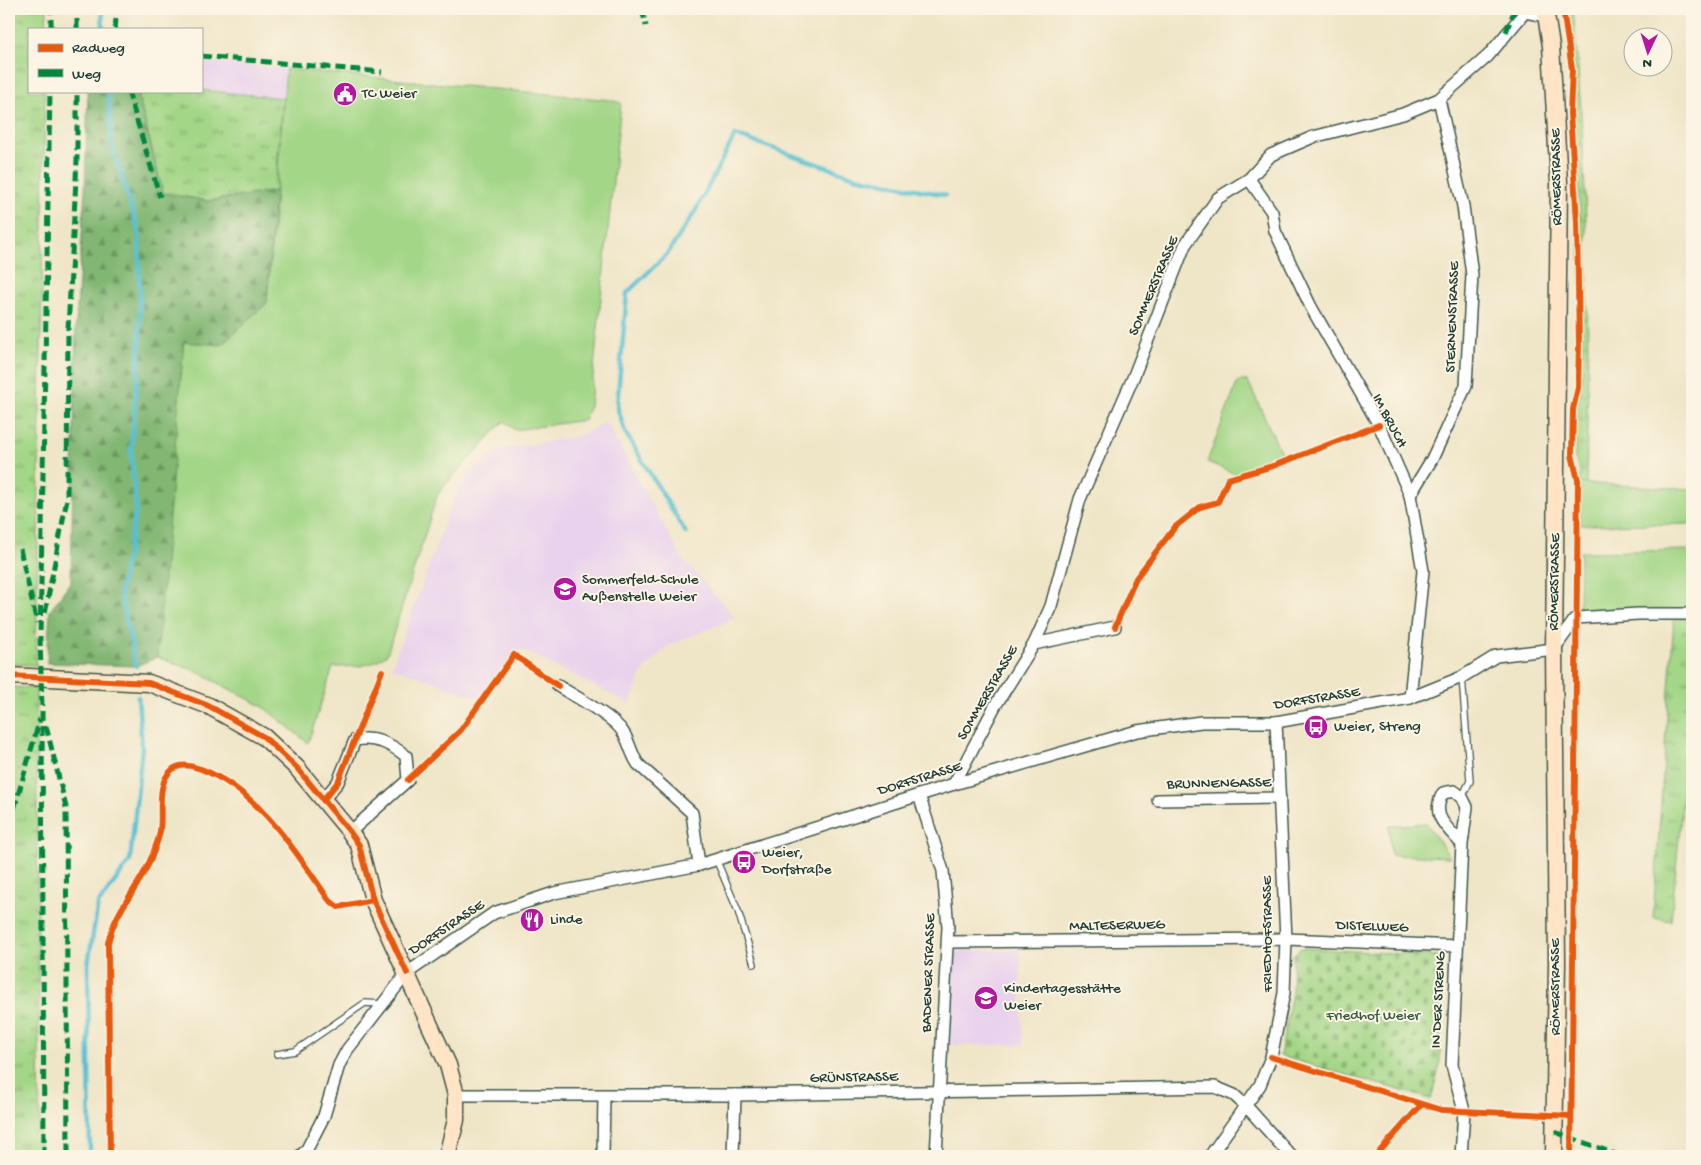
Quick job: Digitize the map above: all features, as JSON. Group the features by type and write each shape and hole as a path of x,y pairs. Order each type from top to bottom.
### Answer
{"street":[{"name":"SOMMERSTRASSE","path":"954,784 995,706 1034,644 1051,606 1080,499 1133,378 1185,245 1218,198 1249,179 1271,155 1313,137 1403,114 1439,99 1488,56 1525,12 1546,13"},
{"name":"RÖMERSTRASSE","path":"1546,13 1551,46 1559,182 1554,649 1557,962 1554,1156"},
{"name":"STERNENSTRASSE","path":"1410,495 1432,459 1466,386 1472,275 1464,206 1439,99"},
{"name":"IM BRUCH","path":"1249,179 1272,212 1276,231 1311,307 1379,425 1410,495 1423,571 1410,698"},
{"path":"1554,649 1576,618 1638,614 1692,614"},
{"name":"SOMMERSTRASSE","path":"1034,644 1116,627"},
{"name":"DORFSTRASSE","path":"300,1156 306,1151 324,1116 339,1065 346,1050 382,1004 407,973 494,913 554,893 699,865 919,794 1137,731 1201,722 1276,722 1410,698 1462,678 1496,656 1554,649"},
{"path":"9,676 149,683 209,706 264,737 297,768 350,832 358,846 372,900 448,1065 456,1095 456,1120 447,1156"},
{"path":"558,686 617,724 628,739 633,757 638,764 692,813 699,865"},
{"name":"FRIEDHOFSTRASSE","path":"1210,1156 1247,1107 1260,1085 1271,1058 1284,993 1286,938 1276,722"},
{"path":"323,800 338,782 355,740 374,739 392,745 406,756 408,780 350,832"},
{"path":"1462,797 1454,791 1443,793 1438,802 1439,818 1462,844"},
{"name":"BADENER STRASSE","path":"919,794 942,870 948,942 936,1156"},
{"name":"IN DER STRENG","path":"1461,1156 1464,1111 1452,1065 1462,844 1467,807 1462,797"},
{"name":"BRUNNENGASSE","path":"1158,800 1280,798"},
{"name":"MALTESERWEG","path":"948,942 1286,938"},
{"name":"DISTELWEG","path":"1286,938 1457,946"},
{"name":"GRÜNSTRASSE","path":"456,1095 735,1095 1215,1087 1234,1095 1291,1156"},
{"path":"733,1156 735,1095"},
{"path":"603,1156 604,1096"}],"lane":[{"path":"355,740 382,671"},
{"path":"1462,678 1470,781 1462,797"},
{"path":"716,859 738,912 754,964"},
{"path":"277,1054 295,1051 365,1003 382,1004"}],"shaded area":[{"path":"202,61 286,69 283,98 202,90"},
{"name":"Sommerfeld-Schule Außenstelle Weier","path":"606,422 683,560 736,618 667,646 642,673 630,704 521,649 485,700 392,667 453,499 473,469 501,450 579,436"},
{"name":"Kindertagesstätte Weier","path":"1020,950 1023,1045 949,1045 953,951"}],"green space":[{"path":"9,9 47,9 46,28 28,28 28,92 45,92 36,665 9,664"},
{"path":"1566,9 1573,9 1585,187 1588,306 1586,484 1580,483 1580,472 1575,458 1576,411 1582,381 1580,217 1573,110 1574,70"},
{"path":"286,69 611,100 621,103 590,406 584,420 515,430 504,421 445,485 437,496 387,654 367,664 333,667 308,743 262,706 193,670 157,657 184,342 221,345 267,303"},
{"path":"202,90 283,98 275,191 208,201 163,193 137,92 202,92"},
{"path":"88,92 137,92 163,193 208,201 275,191 267,303 221,345 184,342 157,657 136,666 47,663 50,611 71,581 76,324 85,190"},
{"path":"1238,381 1248,381 1284,459 1236,474 1207,462"},
{"path":"1580,483 1692,489 1692,524 1580,525"},
{"path":"1692,550 1692,609 1579,613 1580,552"},
{"path":"1674,618 1692,618 1692,701 1671,921 1653,918"},
{"path":"9,687 36,688 40,1156 9,1156"},
{"path":"1426,823 1450,857 1391,855 1389,826"},
{"name":"Friedhof Weier","path":"1301,948 1441,956 1440,1065 1431,1099 1280,1056 1292,992 1293,955"}],"waterway":[{"path":"102,9 103,28"},
{"path":"108,92 112,146 139,233 140,344 131,452 136,510 120,592 136,666"},
{"path":"686,533 625,432 617,406 627,293 668,253 696,210 735,135 855,177 945,195"},
{"path":"90,1156 88,964 98,904 130,861 142,748 138,697"}],"marked path":[{"path":"51,9 51,28"},
{"path":"77,9 77,28"},
{"path":"115,28 117,9"},
{"path":"642,9 646,26"},
{"path":"1506,32 1515,9"},
{"path":"202,56 382,72"},
{"path":"44,1156 40,638 50,92"},
{"path":"45,613 67,499 68,329 77,160 77,92"},
{"path":"128,92 160,197"},
{"path":"20,549 37,623"},
{"path":"14,809 40,719"},
{"path":"46,726 66,807 68,1156"},
{"path":"1555,1132 1621,1156"},
{"path":"306,1151 306,1156"}],"cycle path":[{"path":"1563,9 1572,69 1570,113 1577,222 1579,344 1578,388 1573,409 1572,455 1578,480 1571,1156"},
{"path":"1115,627 1136,578 1175,527 1200,507 1218,502 1228,479 1273,466 1379,425"},
{"path":"408,780 461,730 514,655 558,686"},
{"path":"323,800 338,782 382,671"},
{"path":"9,676 149,683 209,706 264,737 297,768 359,845 373,900 407,973"},
{"path":"110,1156 108,943 122,908 141,878 156,847 161,823 162,790 167,775 173,769 183,766 201,769 222,779 241,792 274,825 303,862 329,900 338,907 373,900"},
{"path":"1271,1057 1441,1110 1571,1116"},
{"path":"1378,1156 1380,1151 1421,1105"}],"place":[{"name":"TC Weier","path":"345,94"},
{"name":"Sommerfeld-Schule Außenstelle Weier","path":"565,589"},
{"name":"Weier, Streng","path":"1316,727"},
{"name":"Weier, Dorfstraße","path":"744,862"},
{"name":"Linde","path":"532,920"},
{"name":"Kindertagesstätte Weier","path":"986,998"}]}
